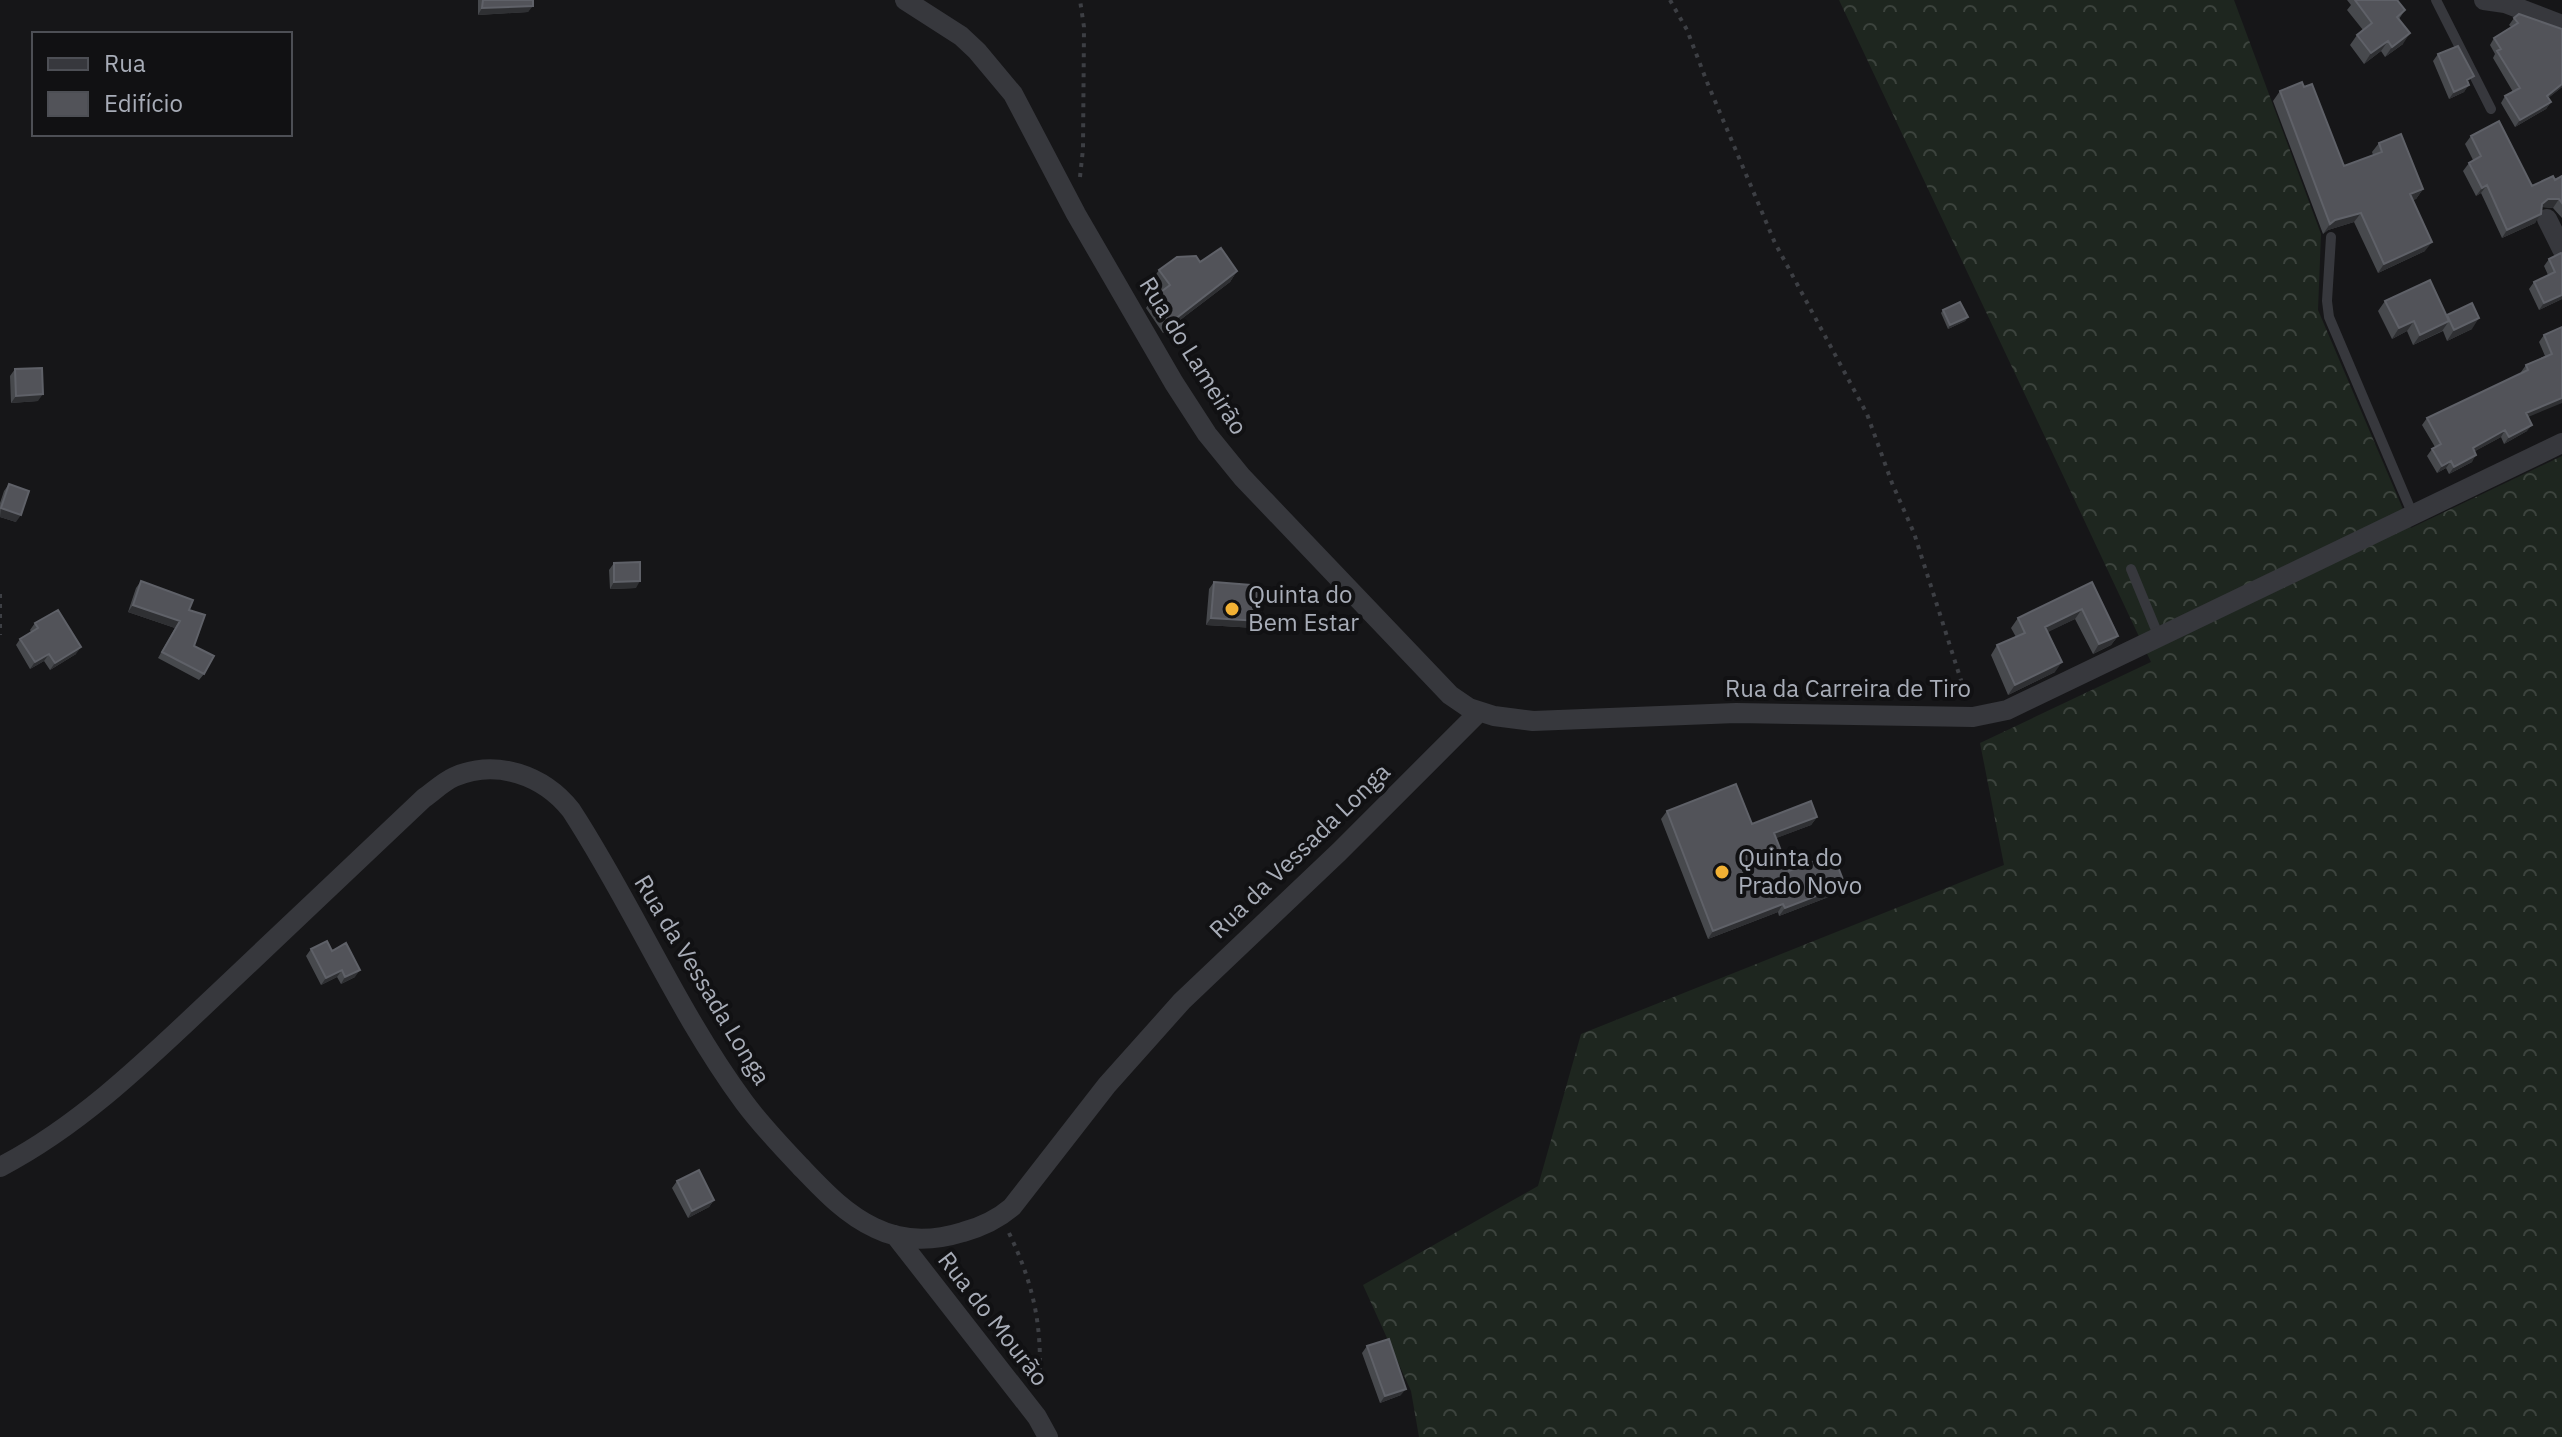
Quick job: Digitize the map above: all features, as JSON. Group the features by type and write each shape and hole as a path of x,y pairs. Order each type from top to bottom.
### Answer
{"street":[{"name":"Rua do Lameirão","path":"905,0 961,36 995,71 1026,115 1076,214 1207,434 1242,477 1450,695 1479,712"},
{"path":"2484,0 2505,3 2562,25"},
{"path":"2547,219 2562,249"},
{"name":"Rua da Carreira de Tiro","path":"1479,712 1505,719 1533,721 1736,713 1973,717 2007,710 2414,517 2562,443"},
{"name":"Rua da Vessada Longa","path":"0,1167 63,1129 175,1034 424,798 452,777 467,772 504,770 526,775 543,784 571,810 719,1066 771,1135 835,1201 875,1228 895,1235 919,1239 943,1238 970,1230 1001,1216 1024,1194 1107,1085 1182,1001 1339,852 1479,712"},
{"name":"Rua do Mourão","path":"895,1235 1037,1417 1048,1437"}],"lane":[{"path":"2436,0 2491,109"},
{"path":"2331,237 2329,317 2414,517"},
{"path":"2131,569 2159,638"}],"path":[{"path":"1076,214 1083,149 1084,27 1080,0"},
{"path":"1670,0 1687,30 1775,243 1867,414 1914,533 1973,717"},
{"path":"0,594 0,635"},
{"path":"1001,1216 1033,1290 1040,1325 1037,1417"}],"green space":[{"path":"1839,0 2234,0 2321,234 2318,310 2411,528 2562,456 2562,1437 1419,1437 1411,1391 1363,1285 1538,1186 1581,1034 2004,865 1980,743 2151,662"}],"building":[{"path":"483,0 533,0 533,6 482,8"},
{"path":"2355,0 2397,0 2405,10 2397,17 2410,33 2392,47 2388,41 2371,53 2357,35 2372,23"},
{"path":"2519,14 2562,29 2562,84 2547,96 2551,102 2520,120 2505,96 2520,88 2497,51 2501,49 2494,38 2518,23 2514,18"},
{"path":"2458,46 2474,76 2467,80 2469,85 2454,92 2438,54"},
{"path":"2302,82 2304,87 2312,84 2344,166 2382,152 2379,143 2401,134 2423,189 2410,194 2432,242 2384,264 2361,213 2330,224 2280,91"},
{"path":"2499,121 2532,186 2553,176 2555,180 2562,176 2562,203 2559,199 2548,199 2542,204 2541,214 2507,230 2487,185 2482,188 2469,163 2481,156 2471,136"},
{"path":"1221,248 1237,271 1170,323 1153,298 1170,285 1159,270 1177,257 1196,256 1200,262"},
{"path":"2561,253 2562,295 2544,303 2534,282 2555,272 2549,259"},
{"path":"2430,280 2449,321 2420,335 2414,321 2399,328 2385,301"},
{"path":"1960,302 1968,317 1950,325 1943,310"},
{"path":"2472,303 2479,318 2454,330 2447,315"},
{"path":"2562,327 2562,398 2526,413 2532,425 2509,437 2505,430 2473,448 2476,455 2454,467 2451,461 2442,466 2432,449 2441,444 2427,418 2528,370 2526,365 2552,354 2544,335"},
{"path":"42,368 43,394 16,396 15,369"},
{"path":"9,484 29,491 21,515 1,508"},
{"path":"640,562 640,581 614,582 614,563"},
{"path":"141,581 193,600 189,610 205,615 194,646 214,656 204,674 162,652 180,621 133,605"},
{"name":"Quinta do Bem Estar","path":"1214,582 1263,586 1260,621 1211,618"},
{"path":"2092,582 2118,636 2099,644 2082,609 2045,627 2062,662 2015,685 1997,645 2025,633 2018,618"},
{"path":"58,610 81,647 55,663 49,654 35,662 20,639 38,628 35,623"},
{"name":"Quinta do Prado Novo","path":"1736,784 1752,824 1811,801 1817,817 1774,833 1789,871 1833,854 1845,885 1785,908 1783,904 1713,931 1667,811"},
{"path":"327,941 332,951 346,943 360,970 345,977 342,970 326,978 311,949"},
{"path":"699,1170 714,1200 692,1211 677,1181"},
{"path":"1389,1339 1406,1389 1385,1396 1367,1346"}],"place":[{"name":"Quinta do Bem Estar","path":"1232,609"},
{"name":"Quinta do Prado Novo","path":"1722,872"}]}
